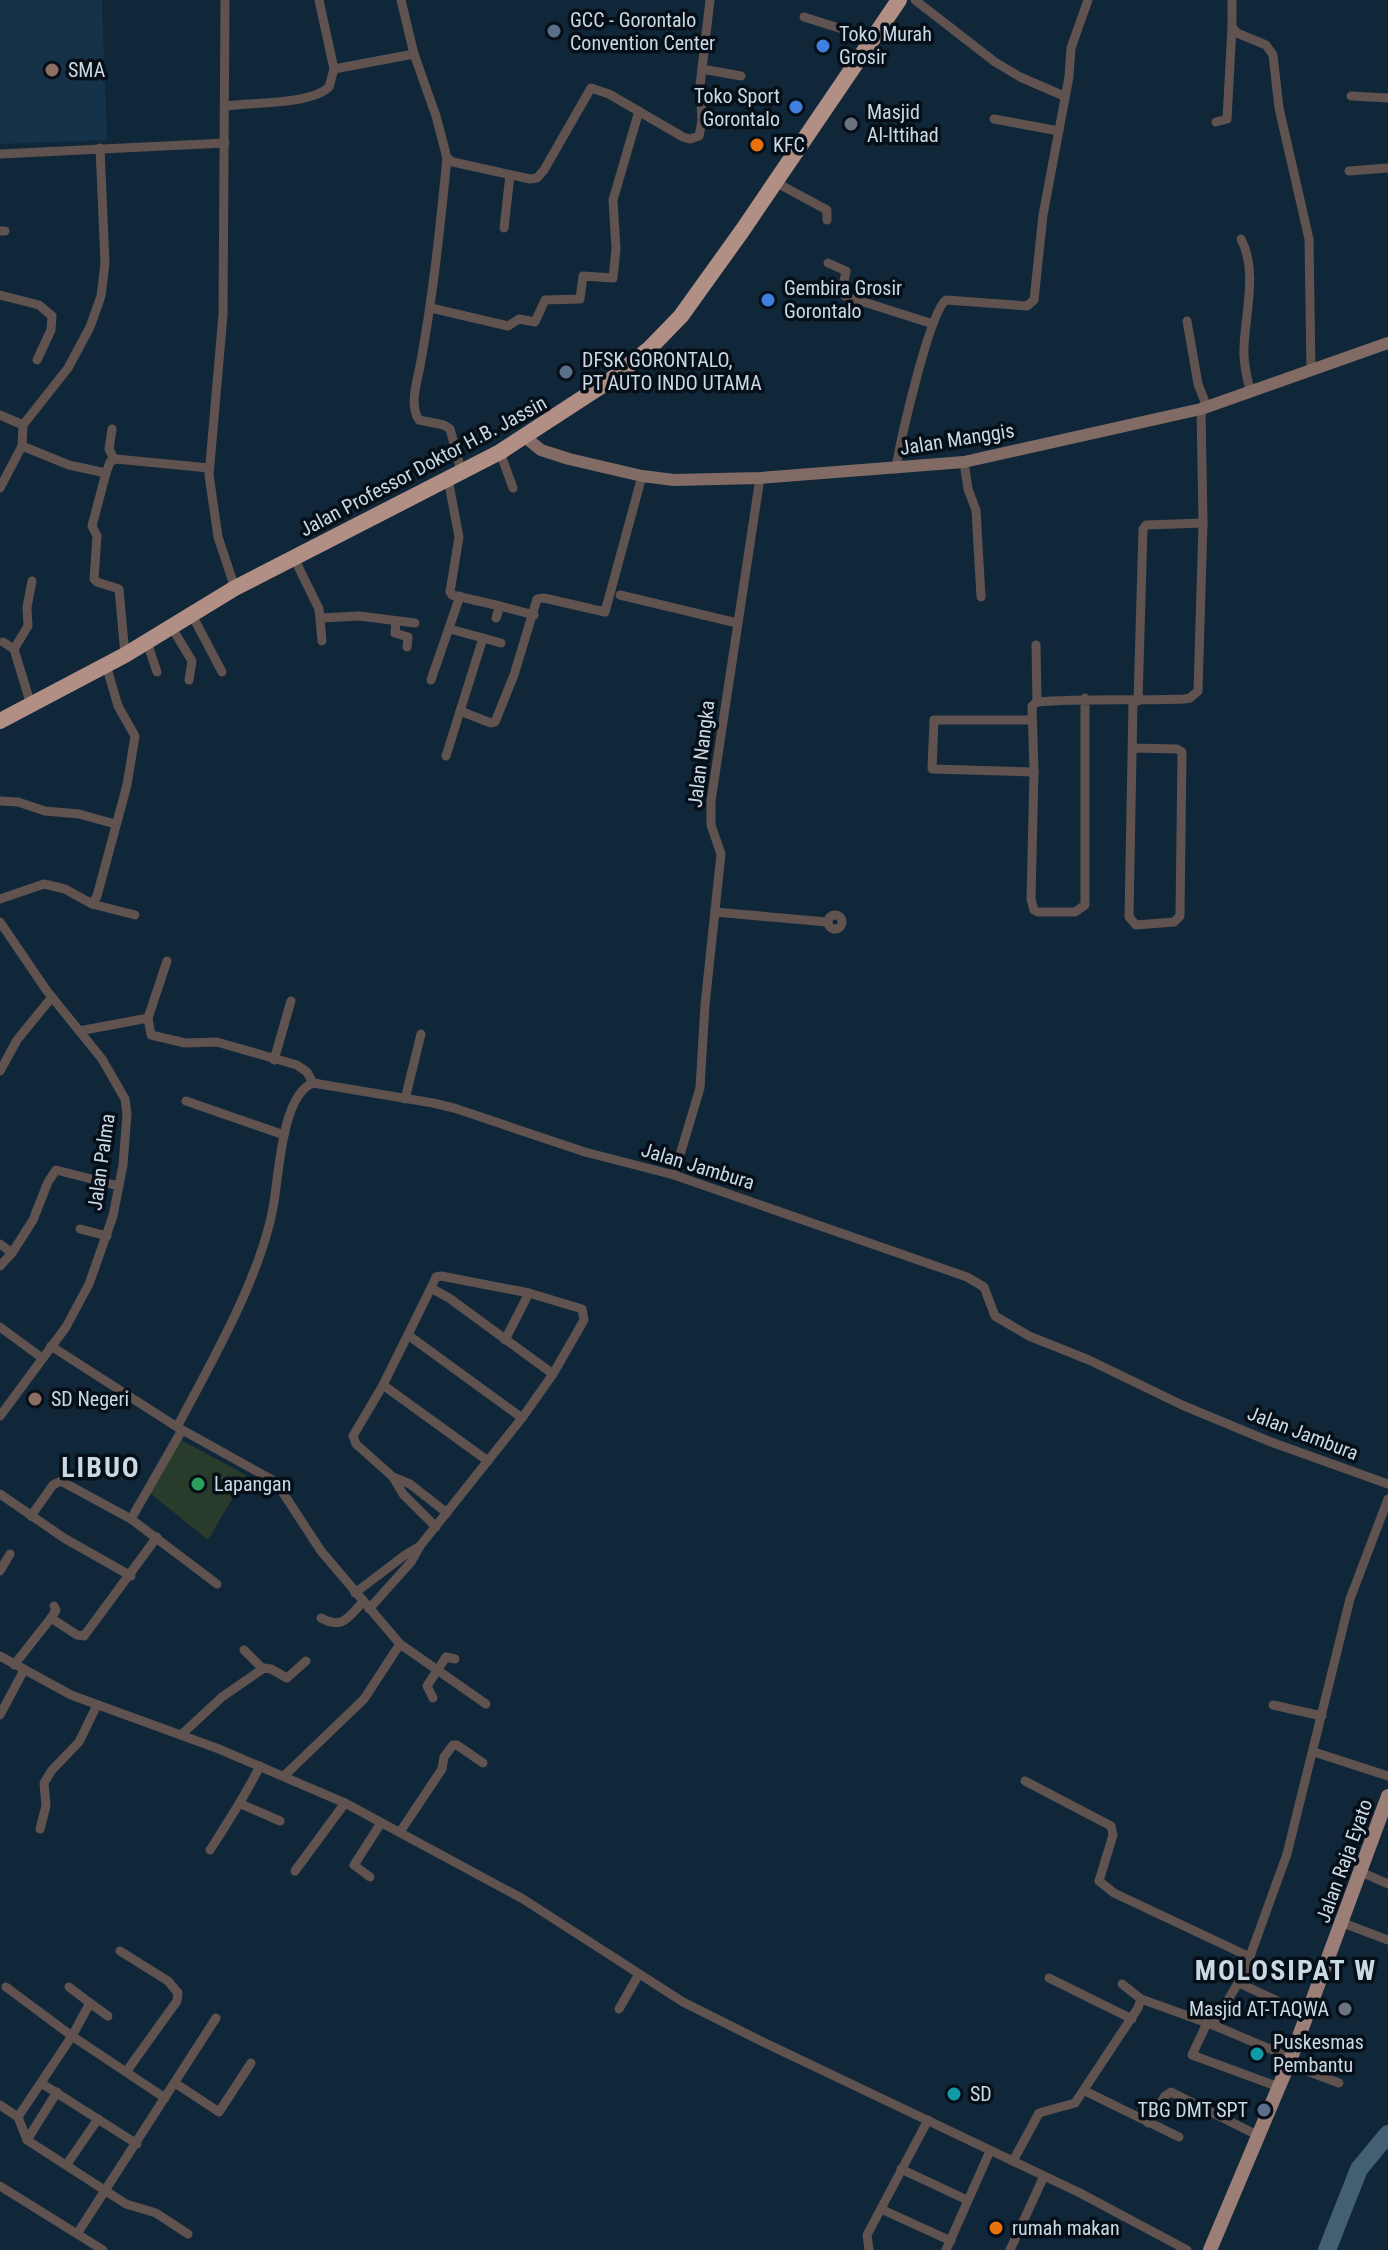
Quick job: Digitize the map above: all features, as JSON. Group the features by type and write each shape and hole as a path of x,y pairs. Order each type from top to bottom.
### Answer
{"highway":[{"name":"Jalan Professor Doktor H.B. Jassin","path":"0,721 125,655 235,588 500,452 601,387 649,349 681,316 899,0"}],"main road":[{"name":"Jalan Raja Eyato","path":"1210,2250 1290,2061 1388,1796"}],"street":[{"path":"225,0 223,315 209,468 218,537 235,588"},
{"path":"226,106 254,101 283,101 320,94 329,87 334,69 319,0"},
{"path":"401,0 414,54 447,158 431,308 415,413 419,420 449,427 459,537 450,592 534,615"},
{"path":"447,158 530,179 540,176 591,88 683,137 690,139 699,136 702,69 710,0"},
{"path":"915,0 995,62 1020,77 1064,96"},
{"path":"896,469 901,438 941,304 946,300 1019,306 1033,303 1043,215 1069,77 1071,48 1088,0"},
{"path":"1216,122 1227,119 1232,0"},
{"path":"804,17 874,39"},
{"path":"1232,27 1237,33 1266,45 1273,55 1279,108 1309,239 1311,371"},
{"path":"334,69 414,54"},
{"path":"702,69 741,76"},
{"path":"1351,96 1388,98"},
{"path":"431,308 508,326 519,319 535,322 545,300 580,299 583,276 613,278 616,249 613,200 639,111"},
{"path":"994,119 1059,131"},
{"path":"0,154 225,143"},
{"path":"0,488 22,446 23,425 68,368 90,327 101,296 105,263 100,148"},
{"path":"1349,171 1388,168"},
{"path":"504,228 510,175"},
{"path":"775,182 827,210 827,220"},
{"path":"1241,239 1249,272 1244,352 1251,393"},
{"path":"828,263 846,271 842,291 845,296 933,324"},
{"path":"0,295 39,305 52,316 51,330 37,360"},
{"path":"1085,698 1085,905 1075,912 1038,912 1032,905 1032,706 1037,702 1085,698 1136,701 1190,698 1198,691 1204,408 1187,321"},
{"name":"Jalan Manggis","path":"525,437 551,454 642,476 674,480 760,478 964,462 1204,408 1388,343"},
{"path":"0,415 23,425"},
{"path":"112,429 109,449 114,459"},
{"path":"22,446 69,465 106,473"},
{"path":"500,452 513,488"},
{"path":"125,655 119,589 97,582 94,575 97,536 92,526 110,462 114,459 209,468"},
{"path":"964,462 968,489 976,510 981,597"},
{"path":"460,711 495,722 537,599 605,612 642,476"},
{"name":"Jalan Nangka","path":"674,1175 700,1088 703,1020 721,854 711,825 711,801 760,478"},
{"path":"1132,748 1177,749 1182,752 1180,916 1174,922 1136,925 1129,917 1132,748 1143,529 1146,525 1203,523"},
{"path":"294,558 321,618 322,641"},
{"path":"14,649 28,626 27,607 32,581"},
{"path":"620,595 737,623"},
{"path":"431,680 460,596"},
{"path":"496,618 500,606"},
{"path":"192,615 222,672"},
{"path":"321,618 359,616 415,623"},
{"path":"396,621 395,633 408,637 407,647"},
{"path":"172,628 192,661 189,680"},
{"path":"450,629 501,643"},
{"path":"446,756 483,638"},
{"path":"3,642 14,649 31,705"},
{"path":"147,642 157,672"},
{"path":"1036,645 1037,702"},
{"path":"92,904 103,879 127,785 135,736 118,706 106,665"},
{"path":"1030,720 934,720 932,769 1034,772"},
{"path":"0,801 79,814 115,824"},
{"path":"0,899 44,884 65,889 92,904 135,915"},
{"path":"715,912 827,922"},
{"name":"Jalan Palma","path":"0,922 52,997 102,1059 125,1099 127,1133 107,1236 84,1294 0,1416"},
{"path":"131,1519 216,1356 263,1245 273,1211 284,1135 296,1099 305,1086 313,1083 301,1067 217,1042 185,1043 150,1033 148,1018 167,961"},
{"path":"0,1071 17,1040 52,997"},
{"path":"274,1060 291,1001"},
{"path":"79,1031 148,1018"},
{"path":"405,1099 421,1034"},
{"name":"Jalan Jambura","path":"313,1083 454,1108 585,1152 674,1175 967,1277 984,1287 998,1318 1060,1349 1259,1437 1388,1484"},
{"path":"186,1101 284,1135"},
{"path":"0,1266 33,1220 56,1170 119,1186"},
{"path":"80,1229 107,1236"},
{"path":"0,1244 12,1253"},
{"path":"321,1618 339,1623 366,1606 411,1562 420,1546 436,1527 522,1418 553,1374 584,1320 584,1311 578,1307 529,1293 436,1277 383,1385 353,1436 356,1444 393,1477 403,1494 436,1527"},
{"path":"431,1288 553,1374"},
{"path":"505,1340 529,1293"},
{"path":"0,1327 42,1358"},
{"path":"408,1335 522,1418"},
{"path":"51,1346 180,1428 276,1482 321,1551 400,1644 486,1704"},
{"path":"383,1385 488,1461"},
{"path":"393,1477 410,1484 447,1513"},
{"path":"31,1516 53,1485 61,1481 131,1519 217,1584"},
{"path":"0,1494 131,1576"},
{"path":"1279,2087 1192,2055 1239,1983 1292,1842 1350,1599 1388,1499"},
{"path":"424,1514 433,1502"},
{"path":"51,1618 77,1635 84,1636 157,1537"},
{"path":"355,1593 420,1546"},
{"path":"0,1571 10,1554"},
{"path":"0,1715 19,1668 56,1610 54,1606"},
{"path":"284,1776 364,1699 400,1644"},
{"path":"244,1650 263,1669"},
{"path":"0,1656 71,1695 260,1766 345,1803 523,1899 683,2002 1044,2176 1187,2250"},
{"path":"433,1698 427,1686 436,1670 446,1657 455,1659"},
{"path":"181,1735 222,1697 263,1669 267,1667 287,1678 306,1661"},
{"path":"40,1829 46,1806 44,1783 79,1742 97,1705"},
{"path":"1273,1705 1322,1716"},
{"path":"400,1832 442,1769 444,1757 453,1745 483,1763"},
{"path":"1314,1752 1388,1776"},
{"path":"210,1850 231,1813 241,1804 260,1766"},
{"path":"1025,1781 1111,1826 1113,1835 1099,1881 1114,1893 1250,1957"},
{"path":"295,1871 345,1803"},
{"path":"241,1804 280,1821"},
{"path":"370,1877 354,1865 381,1823"},
{"path":"1361,1872 1388,1884"},
{"path":"1343,1923 1388,1940"},
{"path":"120,1951 168,1981 178,1993 177,2001 126,2072"},
{"path":"619,2009 639,1974"},
{"path":"1049,1978 1132,2019"},
{"path":"1239,1983 1307,2015"},
{"path":"1122,1984 1141,1999 1210,2024 1339,2083"},
{"path":"6,1987 165,2098"},
{"path":"69,1987 108,2016"},
{"path":"1013,2161 1039,2113 1070,2106 1085,2091 1132,2019 1141,1999"},
{"path":"18,2117 72,2036 90,2003"},
{"path":"77,2234 216,2018"},
{"path":"175,2083 219,2112 251,2063"},
{"path":"41,2083 137,2144"},
{"path":"1085,2091 1179,2137"},
{"path":"27,2140 57,2092"},
{"path":"1148,2123 1165,2096 1171,2092 1259,2136"},
{"path":"0,2105 18,2117 27,2140 126,2204 156,2213 188,2234"},
{"path":"67,2164 98,2119"},
{"path":"869,2250 867,2235 928,2120"},
{"path":"881,2209 948,2246 990,2151"},
{"path":"901,2169 967,2200"},
{"path":"1010,2250 1044,2176"},
{"path":"0,2186 103,2250"}],"shaded area":[{"name":"SMA","path":"0,0 102,0 107,140 0,144"}],"green space":[{"name":"Lapangan","path":"181,1440 246,1475 208,1540 150,1493"}],"waterway":[{"path":"1327,2250 1359,2169 1388,2134"}],"place":[{"name":"GCC - Gorontalo Convention Center","path":"554,31"},
{"name":"Toko Murah Grosir","path":"823,46"},
{"name":"SMA","path":"52,70"},
{"name":"Toko Sport Gorontalo","path":"796,107"},
{"name":"Masjid Al-Ittihad","path":"851,124"},
{"name":"KFC","path":"757,145"},
{"name":"Gembira Grosir Gorontalo","path":"768,300"},
{"name":"DFSK GORONTALO, PT AUTO INDO UTAMA","path":"566,372"},
{"name":"SD Negeri","path":"35,1399"},
{"name":"Lapangan","path":"198,1484"},
{"name":"Masjid AT-TAQWA","path":"1345,2009"},
{"name":"Puskesmas Pembantu","path":"1257,2054"},
{"name":"SD","path":"954,2094"},
{"name":"TBG DMT SPT","path":"1264,2110"},
{"name":"rumah makan","path":"996,2228"}],"district":[{"name":"LIBUO","path":"101,1467"},
{"name":"MOLOSIPAT W","path":"1286,1970"}]}
